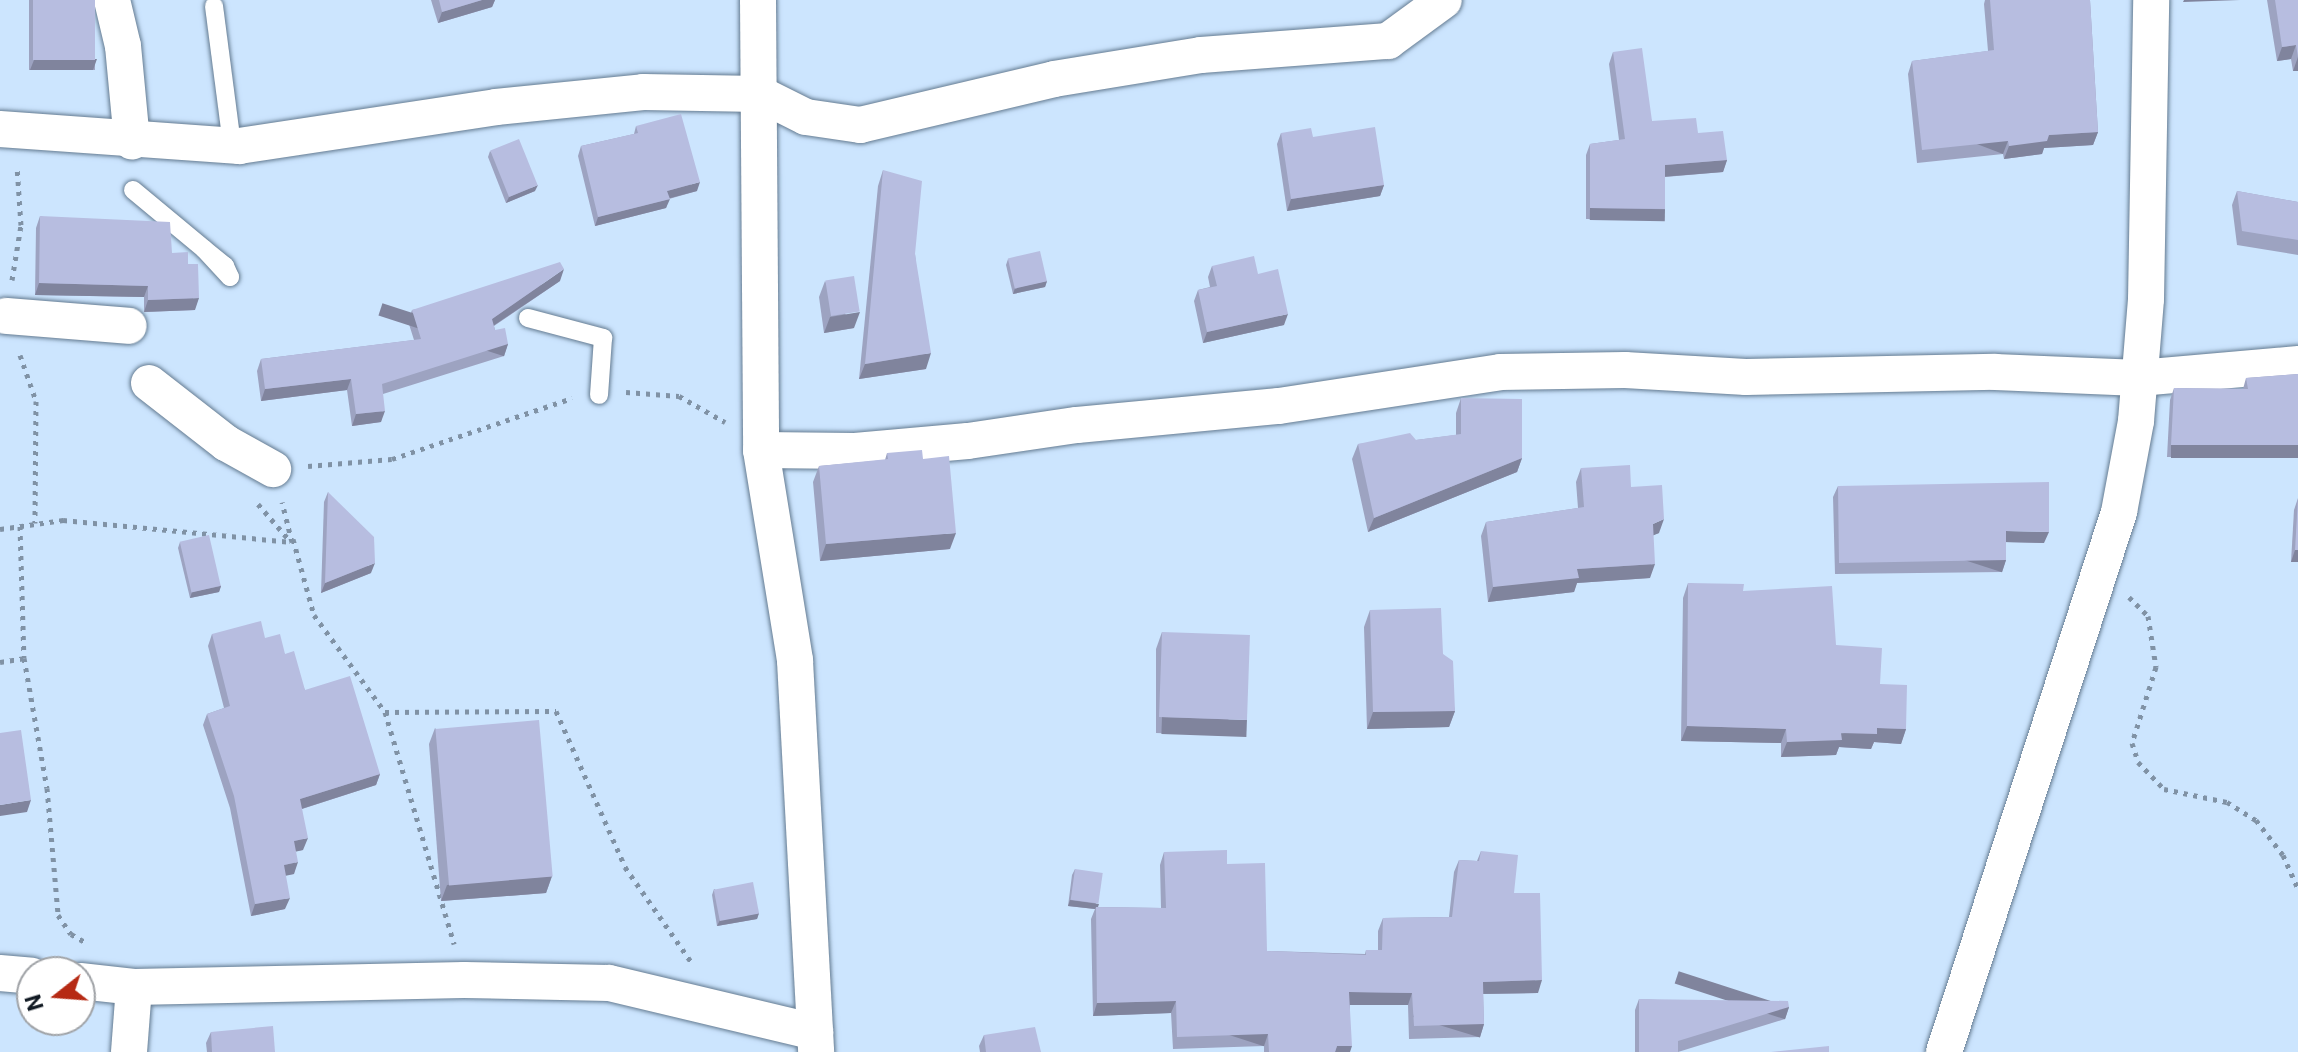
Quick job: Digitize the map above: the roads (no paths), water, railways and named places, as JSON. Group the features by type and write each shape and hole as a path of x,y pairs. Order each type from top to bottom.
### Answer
{"street":[{"path":"112,0 123,46 132,142"},
{"path":"96,983 134,987 464,980 609,983 723,1008 815,1042 795,661 761,450 758,0"},
{"path":"0,129 132,142 232,145 628,93 760,94 806,117 860,125 1054,79 1172,60 1388,41 1444,0"},
{"path":"1944,1052 2119,512 2139,378 2146,299 2151,0"},
{"path":"3,316 129,326"},
{"path":"761,450 855,451 968,441 1077,425 1279,406 1500,372 1625,370 1746,377 1995,372 2139,378 2298,364"},
{"path":"149,383 226,443 273,469"},
{"path":"129,1052 134,987"}],"lane":[{"path":"214,6 232,145"},
{"path":"133,190 204,249"},
{"path":"528,318 603,338 599,395"}]}
